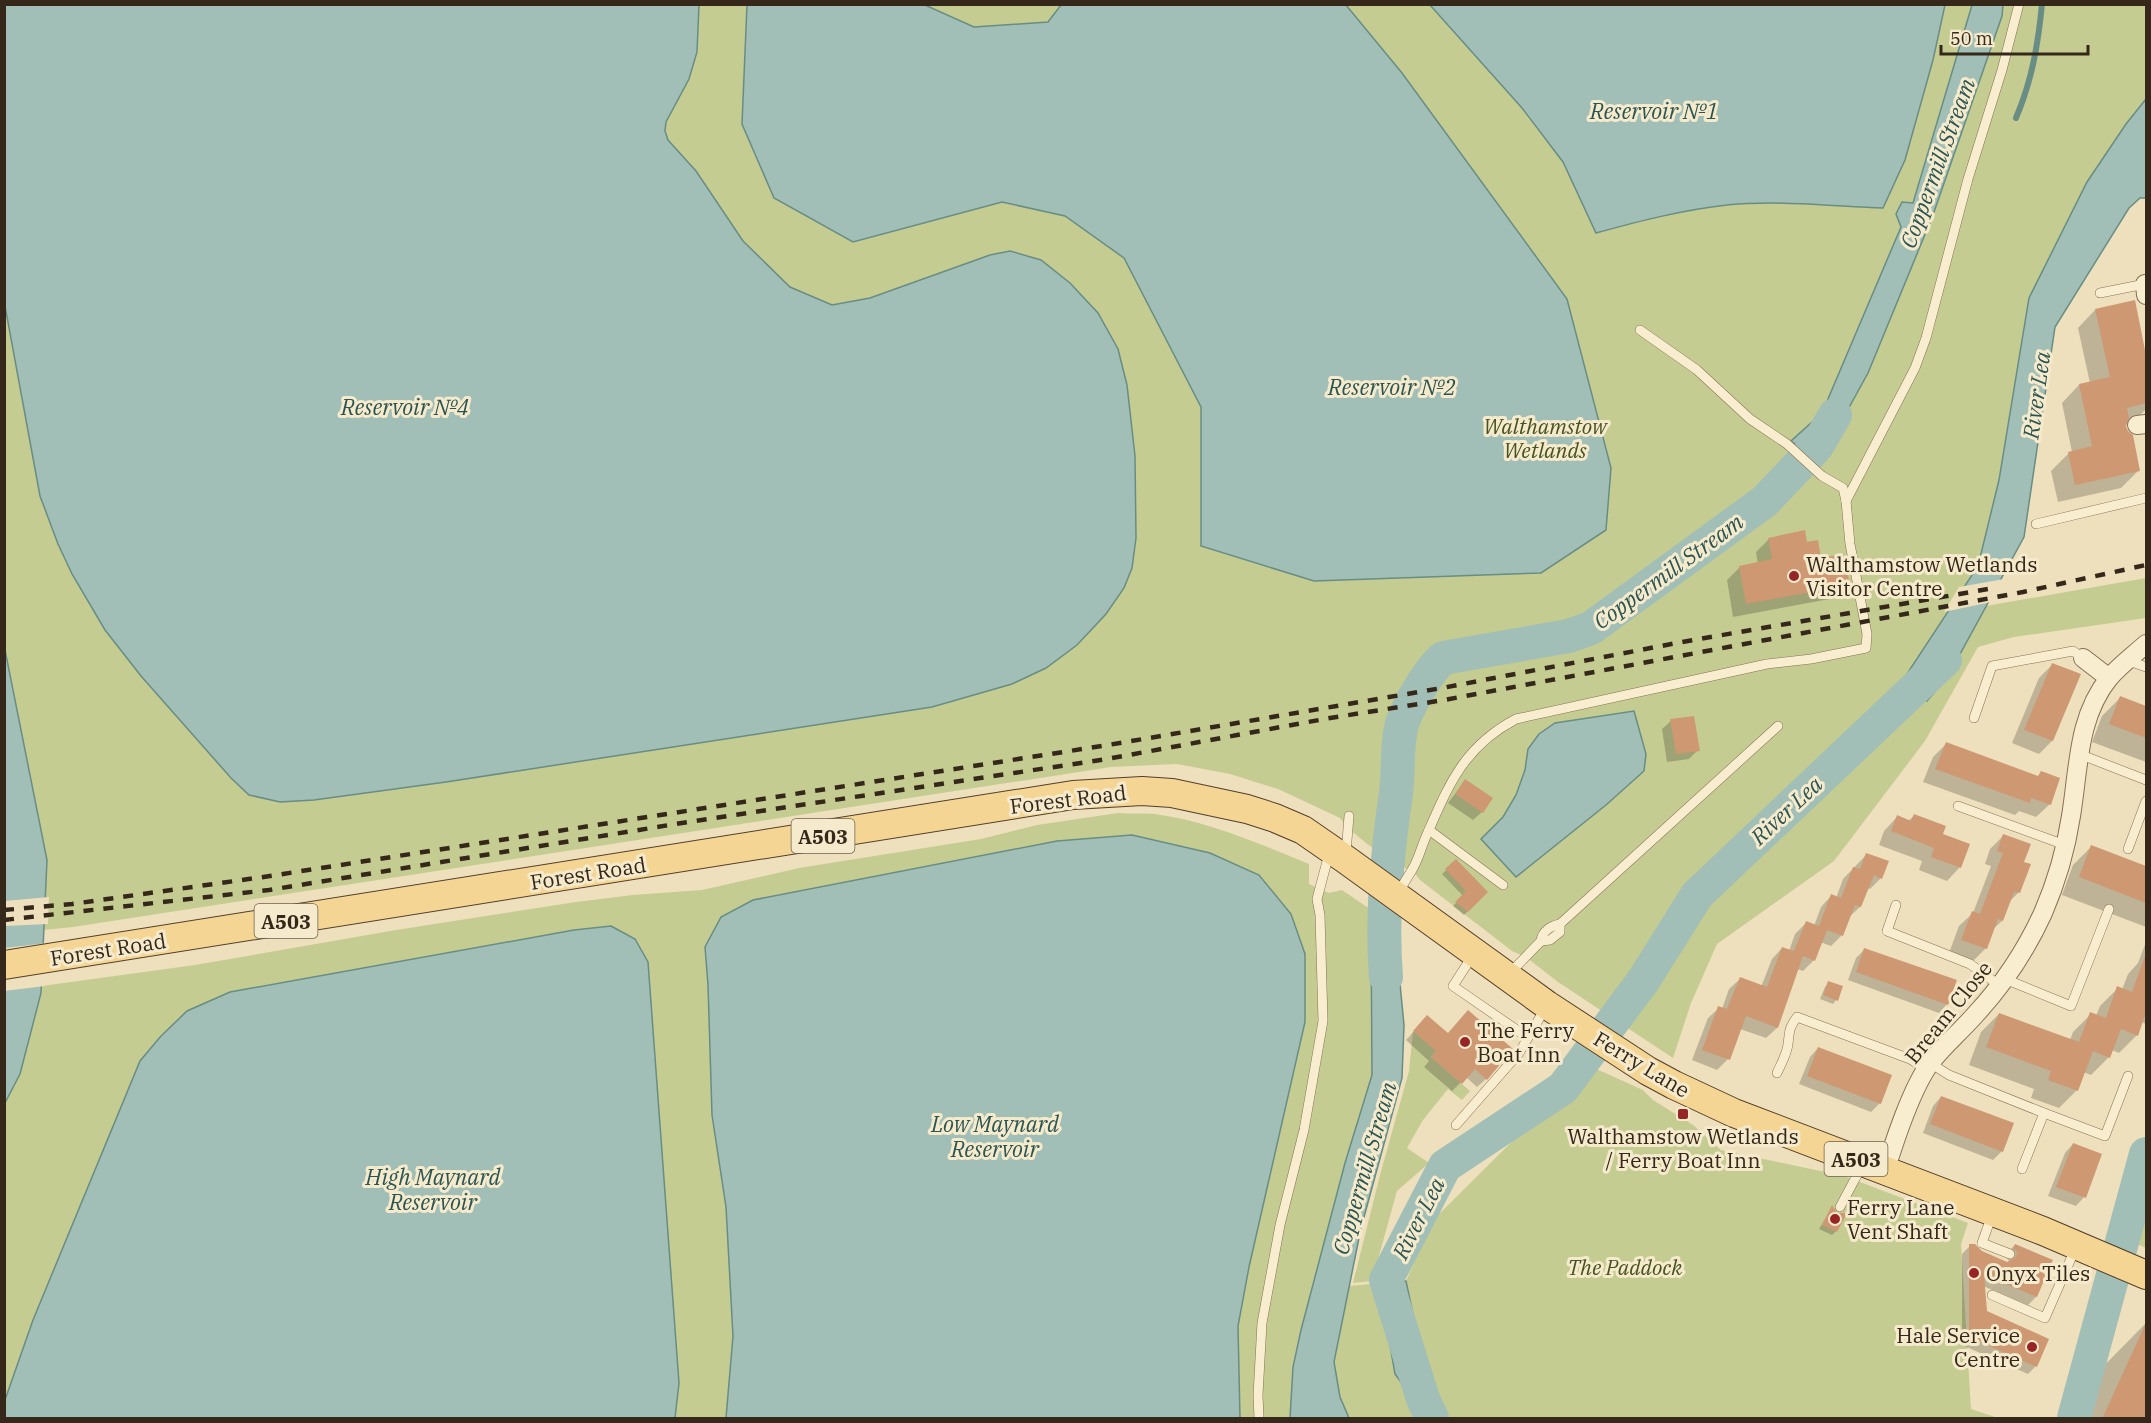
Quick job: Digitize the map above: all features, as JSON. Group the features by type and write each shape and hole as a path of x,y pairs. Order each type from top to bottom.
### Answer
{"main road":[{"name":"Forest Road","path":"4,965 1073,795 1142,791 1172,793"},
{"name":"Ferry Lane","path":"1172,793 1221,803 1275,818 1303,830 1348,861 1407,893 1474,953 1547,1005 1648,1071 1702,1099 1874,1166 1991,1218 2083,1248 2146,1275"}],"street":[{"name":"Bream Close","path":"1874,1166 1895,1142 1928,1066 2002,983 2030,938 2044,911 2065,845 2071,816 2078,753 2088,719 2097,697 2109,678 2146,644"},
{"path":"2083,658 2109,678"}],"lane":[{"path":"1846,501 1915,368 1926,338 1965,189 2002,70 2019,4"},
{"path":"2100,293 2146,289"},
{"path":"1407,893 1429,830 1453,778 1467,757 1499,727 1516,719 1767,664 1811,659 1866,648 1867,633 1850,543 1843,488 1821,476 1787,444 1750,419 1697,370 1640,330"},
{"path":"2036,524 2146,498"},
{"path":"1974,718 1992,666 2073,651 2083,658"},
{"path":"2126,660 2146,667"},
{"path":"1506,976 1541,941 1541,935 1552,925 1560,924 1778,726"},
{"path":"2078,753 2146,780"},
{"path":"2128,849 2146,801"},
{"path":"1958,806 2065,845"},
{"path":"1259,1419 1262,1323 1280,1225 1304,1130 1323,1021 1320,915 1317,899 1348,861 1349,816"},
{"path":"1429,830 1503,885"},
{"path":"1896,905 1887,931 1970,964 2002,983 2071,1006 2109,909"},
{"path":"1474,953 1453,986 1527,1037"},
{"path":"1456,1125 1519,1053 1547,1005"},
{"path":"1778,1073 1788,1045 1787,1036 1797,1017 2105,1136 2128,1076"},
{"path":"2022,1169 2044,1113"},
{"path":"1840,1207 1874,1166"},
{"path":"1991,1218 1982,1243 2010,1254"},
{"path":"1992,1295 2045,1318 2063,1276 2083,1248"},
{"path":"2049,1270 2063,1276"}],"green space":[{"name":"Walthamstow Wetlands","path":"4,5 2146,5 2146,99 2087,182 2029,298 1999,480 1978,566 1901,683 1928,701 1948,676 1986,606 2146,578 2146,618 2014,637 1978,647 1925,741 1834,861 1717,944 1691,1003 1673,1058 1558,982 1526,957 1512,951 1420,880 1412,870 1396,865 1366,843 1340,818 1278,789 1230,774 1177,764 1111,767 73,927 5,934"},
{"name":"The Paddock","path":"1118,813 1155,814 1195,822 1234,834 1309,864 1309,884 1329,893 1342,890 1383,918 1395,932 1404,1025 1402,1078 1361,1228 1349,1286 1406,1281 1432,1221 1544,1110 1592,1067 1643,1090 1653,1100 1693,1125 1721,1150 1844,1176 1968,1223 1961,1244 1971,1409 1998,1418 5,1418 5,991 195,965 576,902 702,890 799,868 981,839 1037,825"},
{"path":"1413,1031 1436,1051 1431,1057 1470,1091 1462,1100 1448,1089 1423,1120 1407,1148 1429,1163 1397,1191 1372,1281 1353,1283 1409,1071"},
{"path":"2139,1153 2146,1155 2146,1248 2109,1231"}],"water":[{"name":"Reservoir №4","path":"4,5 699,5 697,52 689,79 666,122 665,131 668,140 696,171 743,241 790,287 832,305 870,298 990,255 1010,251 1041,260 1070,283 1098,313 1118,349 1127,385 1135,456 1136,538 1132,568 1124,588 1106,614 1077,645 1046,668 1012,684 932,707 446,782 314,800 280,802 249,795 231,778 141,676 105,630 72,574 40,496 5,306"},
{"name":"Reservoir №2","path":"747,5 925,5 974,27 1048,22 1061,5 1346,5 1402,73 1567,299 1611,468 1606,530 1541,573 1314,581 1201,546 1201,407 1124,258 1065,216 1002,202 853,242 774,198 742,124"},
{"name":"Reservoir №1","path":"1430,5 1945,5 1933,60 1905,160 1883,208 1785,203 1727,205 1677,213 1596,233 1563,162 1522,108"},
{"path":"1972,5 2003,5 2002,16 1933,215 1868,373 1819,462 1791,441 1822,413 1901,227 1896,214 1902,202 1913,203"},
{"path":"2146,99 2146,198 2140,198 2129,208 2055,327 2024,537 1948,676 1927,701 1901,683 1978,566 1999,480 2029,298 2087,182 2126,124"},
{"path":"4,645 47,860 41,993 20,1074 5,1103"},
{"path":"1634,711 1646,754 1644,771 1606,805 1516,877 1481,839 1503,817 1516,795 1525,770 1528,749 1539,734 1555,723"},
{"name":"Low Maynard Reservoir","path":"1132,835 1210,853 1259,875 1291,914 1305,954 1305,1022 1249,1267 1238,1326 1240,1418 726,1418 733,1336 726,1207 712,1115 705,947 721,917 753,900 1057,841"},
{"name":"High Maynard Reservoir","path":"611,926 635,939 648,962 679,1383 675,1418 5,1418 5,1400 33,1320 140,1061 161,1036 187,1011 230,992 574,930"},
{"path":"1371,928 1395,932 1404,1025 1402,1078 1361,1228 1334,1362 1340,1397 1349,1418 1290,1418 1293,1367 1301,1330 1345,1163 1372,1075"},
{"path":"1406,1281 1421,1352 1446,1418 1425,1418 1395,1374 1379,1283"}],"pier":[{"path":"2004,579 1991,602 1944,612 1959,587"},
{"path":"49,897 48,924 5,926 5,901"},
{"path":"47,943 45,986 4,991 5,948"}],"building":[{"path":"2135,300 2146,355 2146,403 2127,408 2129,418 2126,426 2133,435 2140,471 2075,485 2068,452 2092,446 2079,384 2110,377 2095,309"},
{"name":"Walthamstow Wetlands Visitor Centre","path":"1805,530 1807,542 1818,540 1821,558 1844,554 1850,585 1746,604 1739,566 1772,559 1768,538"},
{"path":"2052,663 2081,674 2053,741 2024,730"},
{"path":"2120,696 2146,706 2146,738 2109,724"},
{"path":"1694,716 1700,751 1676,754 1670,719"},
{"path":"1946,742 2038,776 2041,771 2060,778 2051,805 2031,798 2030,803 1935,769"},
{"path":"1465,779 1493,798 1483,813 1455,794"},
{"path":"1914,814 1946,826 1943,834 1970,844 1961,868 1931,857 1934,848 1891,831 1897,815 1911,821"},
{"path":"2003,834 2031,844 2024,862 2031,864 2020,893 2014,892 2003,921 1998,919 1987,949 1961,940 1972,911 1980,914 2003,853 1997,851"},
{"path":"2091,845 2146,866 2146,903 2079,877"},
{"path":"1866,853 1889,861 1882,879 1874,875 1861,907 1855,905 1843,936 1827,930 1815,961 1803,956 1778,1028 1746,1016 1730,1060 1702,1050 1718,1006 1727,1009 1740,977 1767,987 1782,947 1794,951 1806,921 1819,926 1831,894 1841,898 1853,867 1860,869"},
{"path":"1456,859 1488,892 1468,912 1455,902 1466,891 1445,869"},
{"path":"1864,948 1957,980 1948,1005 1856,972"},
{"path":"2145,956 2146,1012 2138,1036 2121,1029 2110,1058 2093,1051 2078,1091 2048,1080 2051,1071 1986,1047 1999,1013 2079,1042 2090,1012 2106,1018 2117,986 2132,992"},
{"path":"1828,981 1843,986 1838,1001 1823,995"},
{"name":"The Ferry Boat Inn","path":"1468,1010 1513,1049 1487,1080 1475,1069 1462,1084 1431,1057 1436,1051 1413,1031 1427,1015 1448,1033"},
{"path":"1818,1047 1892,1075 1881,1104 1807,1076"},
{"path":"1941,1096 2014,1123 2003,1152 1930,1124"},
{"path":"2073,1143 2102,1154 2086,1198 2056,1187"},
{"name":"Ferry Lane Vent Shaft","path":"1832,1205 1837,1213 1847,1213 1837,1232 1822,1225"},
{"path":"1969,1244 1975,1244 1982,1251 2007,1262 2016,1257 2017,1252 2013,1248 2015,1244 2053,1260 2051,1264 2048,1263 2043,1267 2042,1271 2046,1276 2037,1297 1984,1275 1987,1311 2049,1339 2037,1367 1969,1337"},
{"path":"2146,1323 2146,1419 2102,1419"}],"waterway":[{"path":"2016,118 2034,62 2042,4"},
{"name":"Coppermill Stream","path":"1386,977 1384,931 1386,885 1397,785 1400,732 1409,708 1431,671 1443,658 1569,636 1591,628 1765,501 1817,446 1835,415"},
{"name":"River Lea","path":"1432,1418 1423,1399 1386,1280 1445,1166 1563,1088 1643,981 1697,895 1945,660"},
{"path":"2074,1418 2146,1154"}],"railway":[{"path":"4,920 269,890 688,822 1107,759 1330,718 1444,700 2023,592 2146,565"},
{"path":"4,910 72,904 270,876 1108,745 1442,688 1682,642 1994,588"}],"place":[{"name":"Walthamstow Wetlands Visitor Centre","path":"1794,576"},
{"name":"The Ferry Boat Inn","path":"1465,1042"},
{"name":"Walthamstow Wetlands / Ferry Boat Inn","path":"1683,1114"},
{"name":"Ferry Lane Vent Shaft","path":"1835,1219"},
{"name":"Onyx Tiles","path":"1974,1273"},
{"name":"Hale Service Centre","path":"2032,1347"}]}
